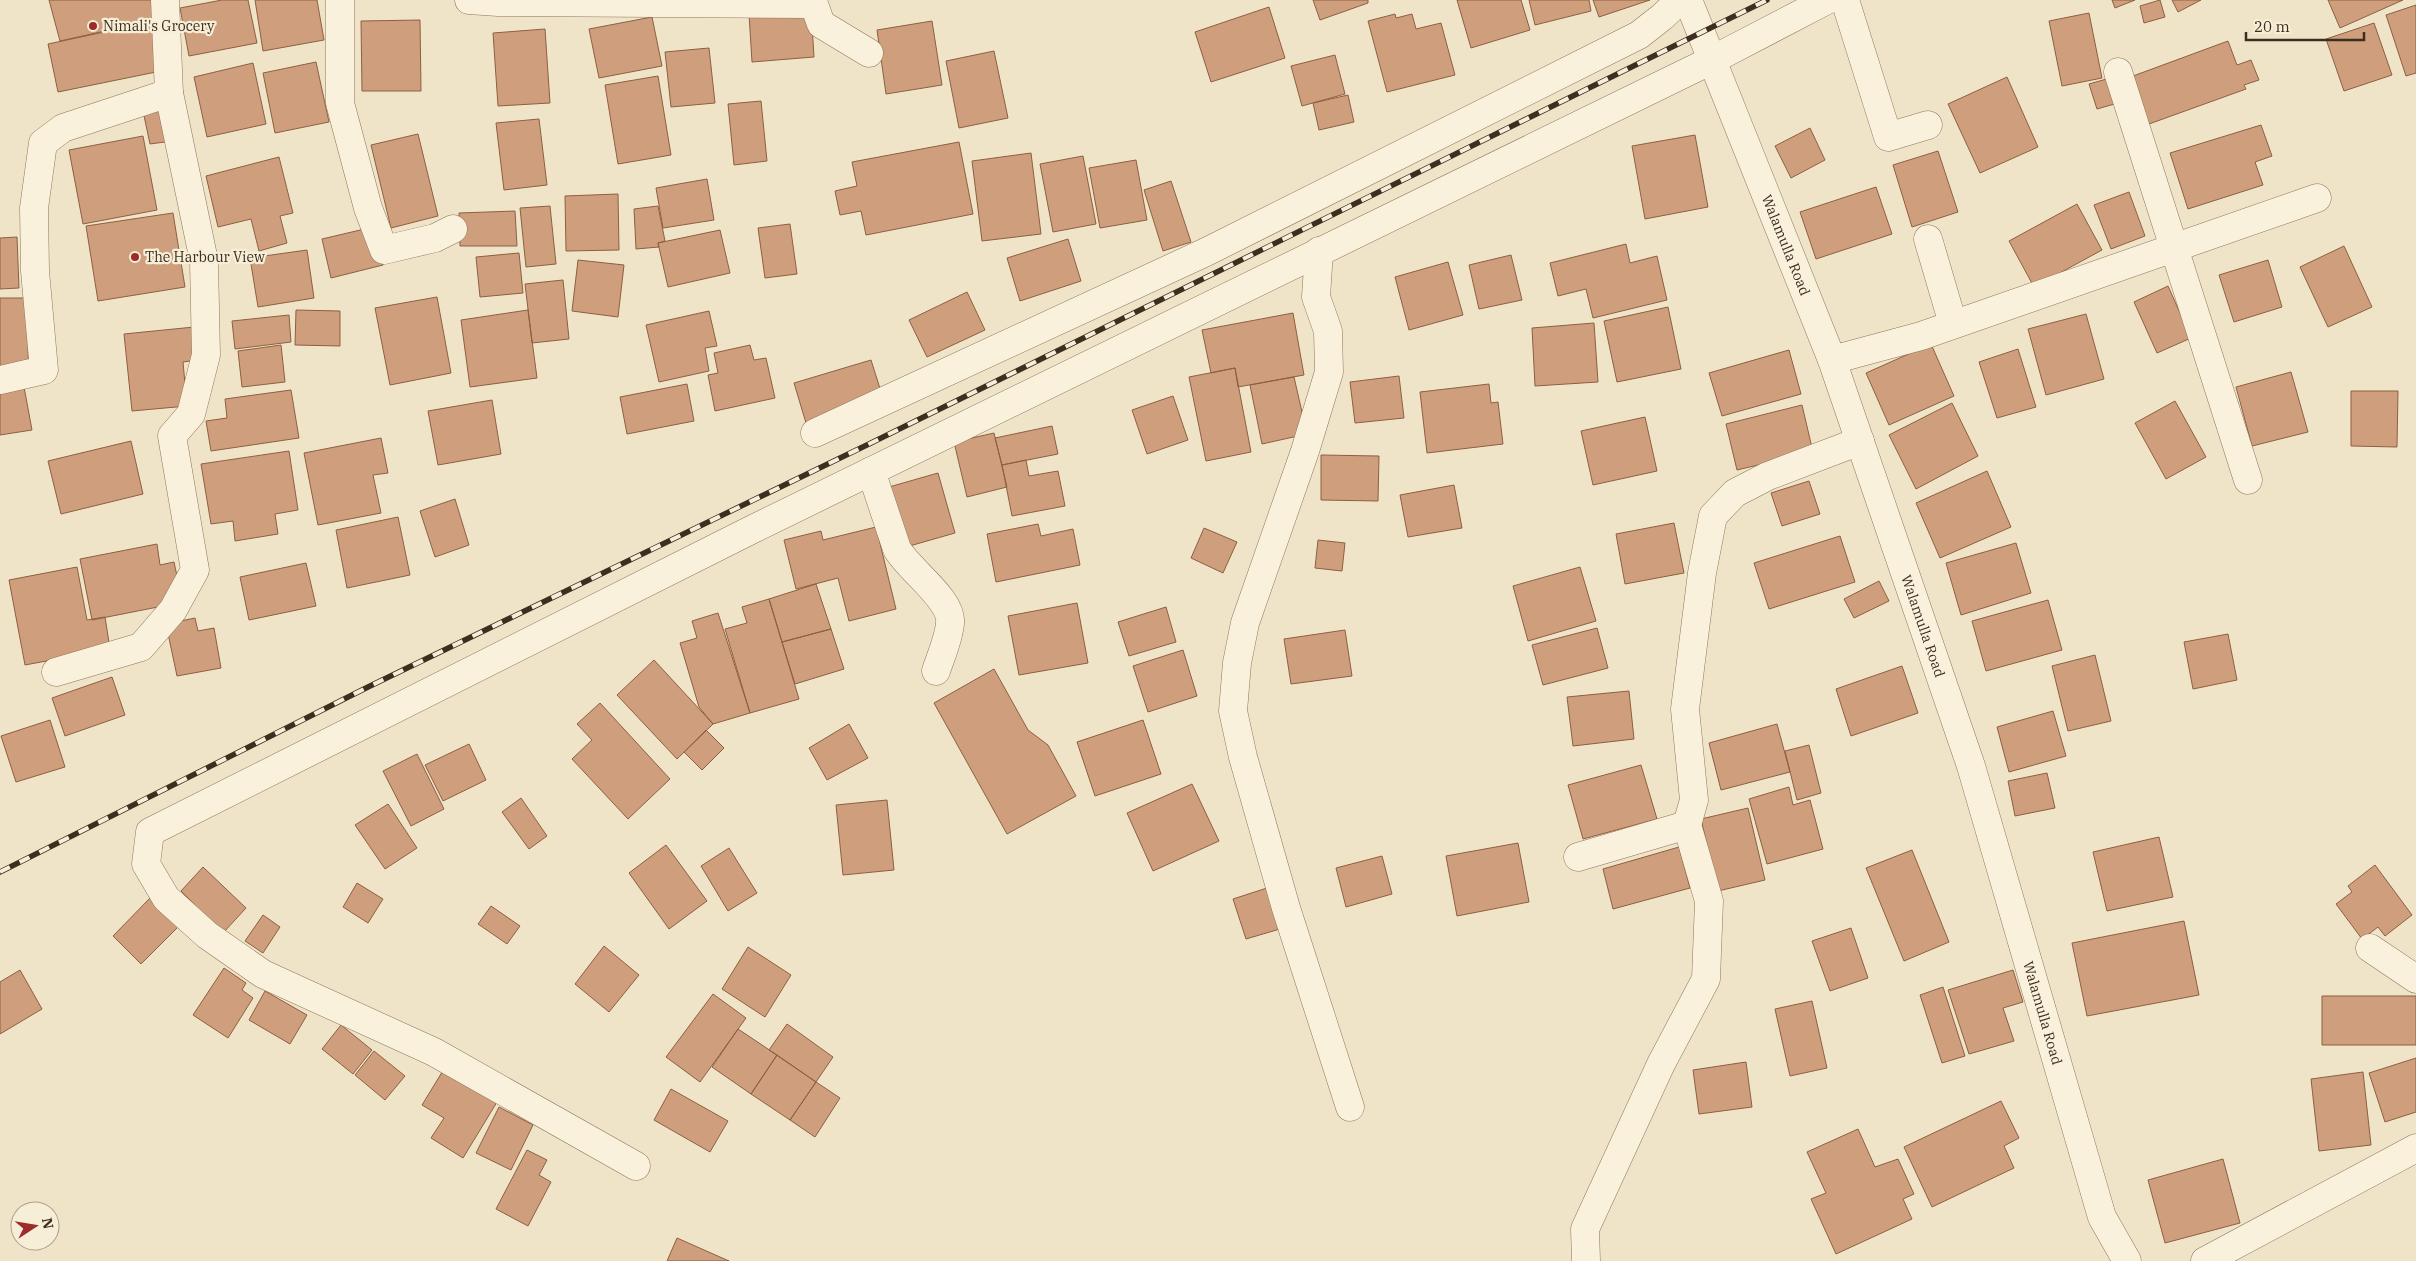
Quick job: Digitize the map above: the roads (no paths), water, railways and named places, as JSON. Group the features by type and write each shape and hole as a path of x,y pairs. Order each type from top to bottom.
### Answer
{"street":[{"path":"56,672 141,647 173,610 195,570 172,436 191,414 206,355 204,261 169,93 166,0"},
{"path":"340,0 340,103 368,208 384,250 435,238 453,229"},
{"path":"469,0 498,2 719,1 814,4 821,24 869,53"},
{"path":"815,433 1268,221 1639,35 1680,0"},
{"name":"Walamulla Road","path":"1688,0 1832,360 1971,766 2102,1217 2127,1261"},
{"path":"636,1166 434,1052 263,974 206,935 166,898 146,864 150,832 871,471 1712,60 1828,0"},
{"path":"1845,0 1888,137 1928,124"},
{"path":"2118,72 2248,480"},
{"path":"0,380 44,370 35,271 34,208 44,142 63,128 169,93"},
{"path":"1832,360 1921,336 2317,198"},
{"path":"1928,239 1953,324"},
{"path":"1319,252 1316,297 1328,331 1329,372 1305,451 1245,623 1237,663 1233,711 1243,758 1286,908 1350,1107"},
{"path":"1586,1261 1585,1229 1661,1064 1706,979 1709,901 1687,825 1694,800 1685,709 1702,572 1713,516 1735,492 1768,476 1860,441"},
{"path":"871,471 897,549 903,560 947,605 951,621 936,671"},
{"path":"1578,857 1687,825"},
{"path":"2370,948 2416,979"},
{"path":"2205,1261 2416,1148"}],"railway":[{"path":"0,872 368,687 871,443 1767,0"}],"place":[{"name":"Nimali's Grocery","path":"93,26"},
{"name":"The Harbour View","path":"135,257"}]}
